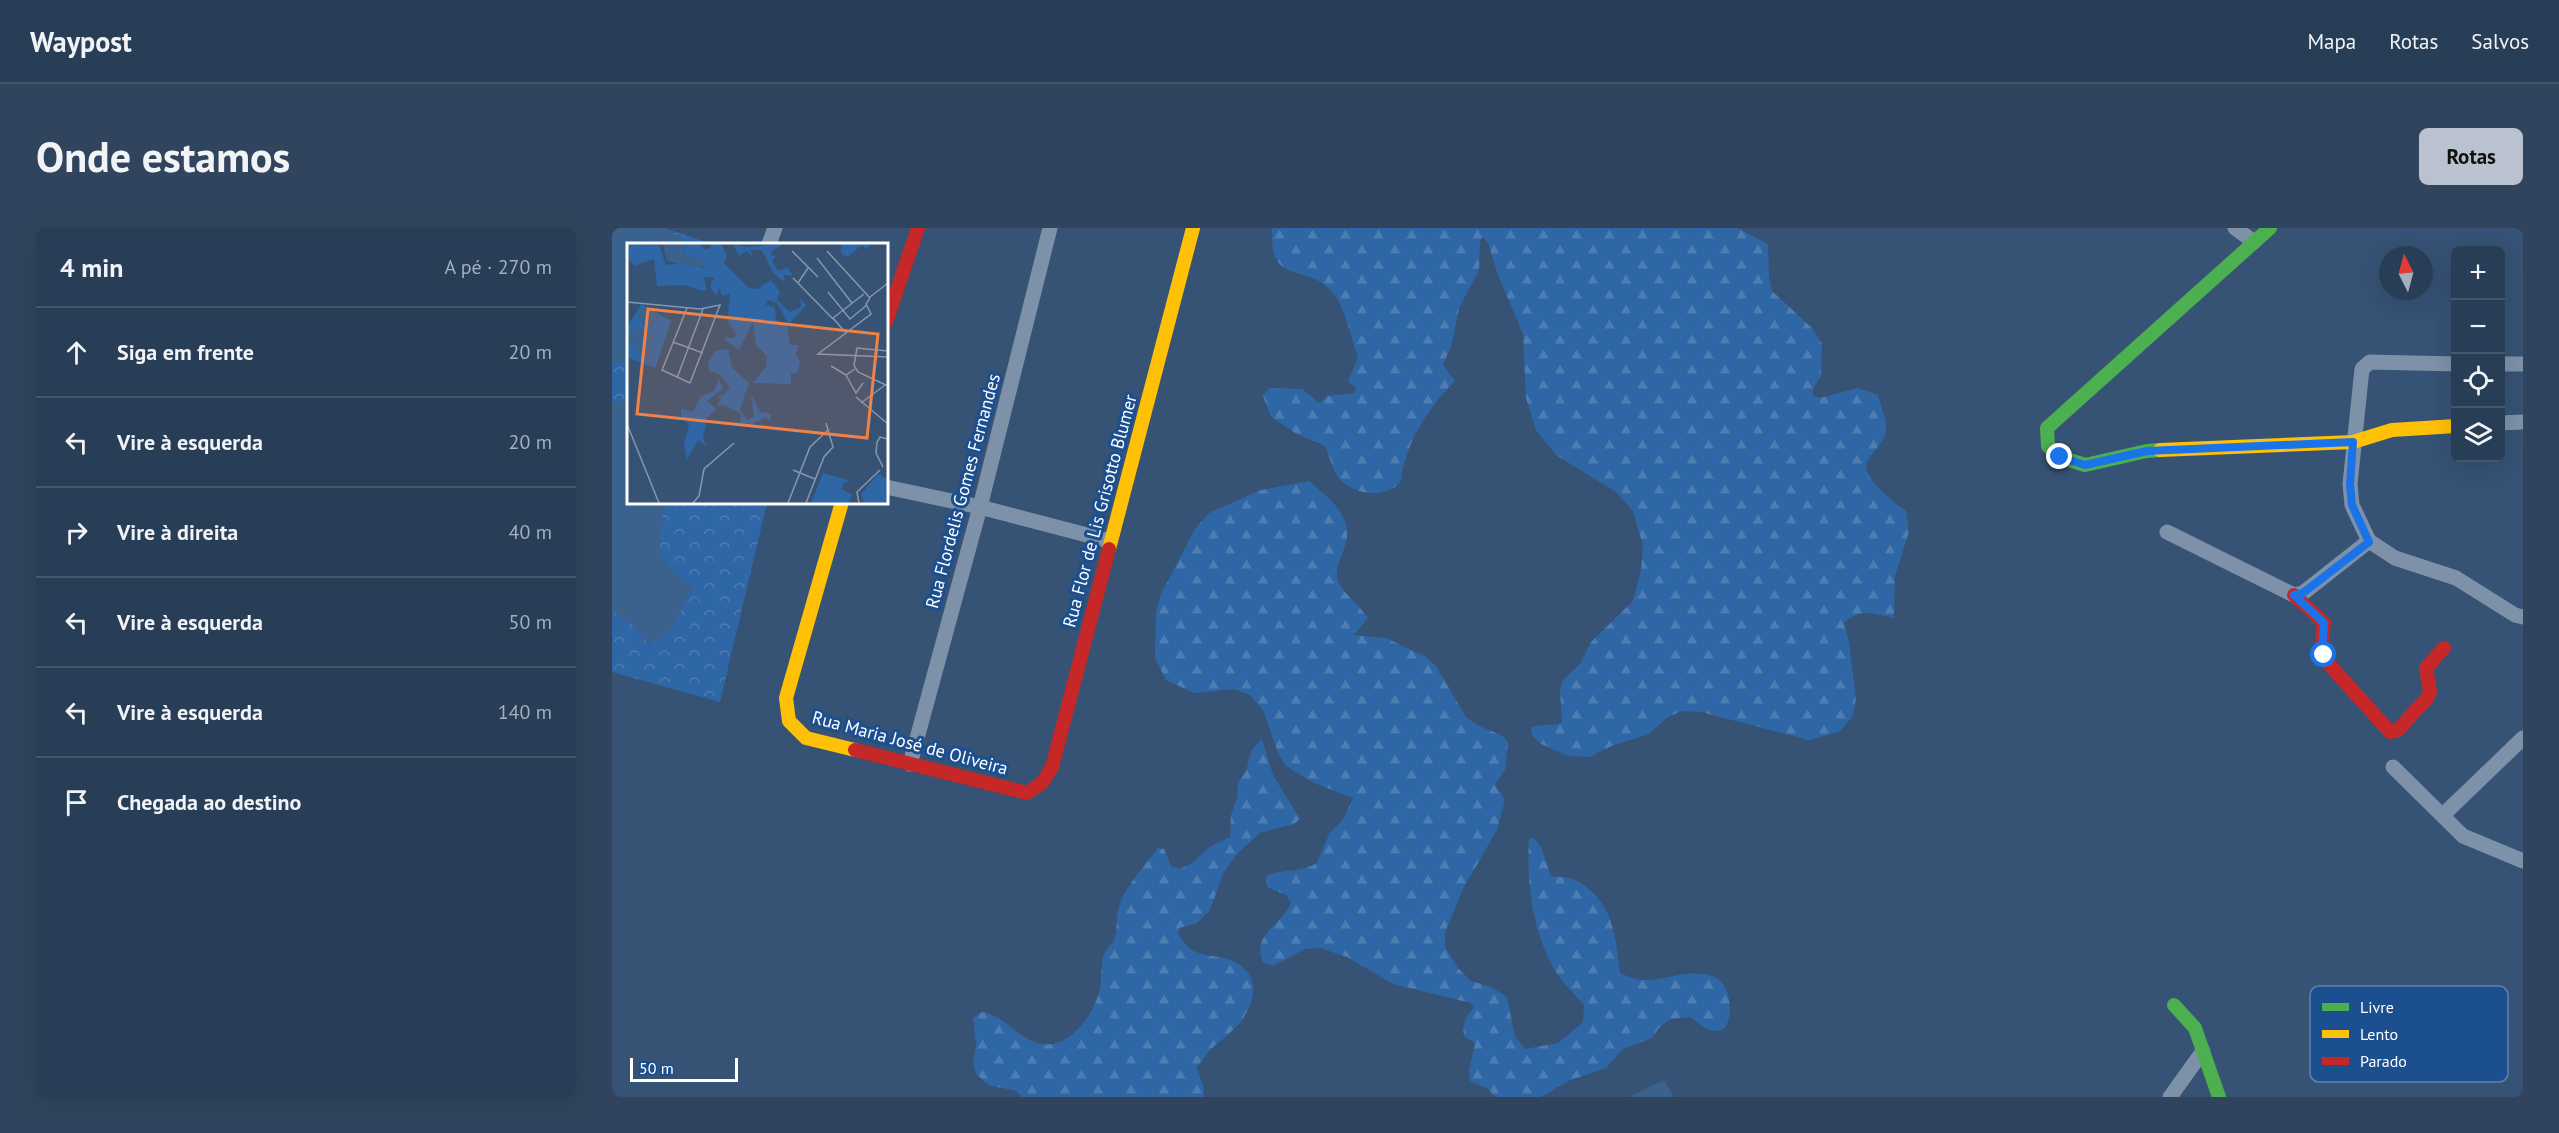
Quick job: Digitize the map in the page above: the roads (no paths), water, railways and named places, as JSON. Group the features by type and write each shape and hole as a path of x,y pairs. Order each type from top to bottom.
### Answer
{"street":[{"path":"769,243 776,228"},
{"path":"888,316 918,228"},
{"name":"Rua Flordelis Gomes Fernandes","path":"910,764 981,507 1050,228"},
{"name":"Rua Flor de Lis Grisotto Blumer","path":"1027,793 1037,789 1052,767 1193,228"},
{"path":"2235,228 2254,242"},
{"path":"2270,228 2048,428 2046,438 2048,446 2060,457 2085,465 2147,451 2353,442 2392,430 2451,426"},
{"path":"2451,364 2370,362 2365,364 2362,369 2353,442 2350,484 2352,505 2369,542 2395,558 2457,578 2515,615 2523,617"},
{"path":"2505,364 2523,364"},
{"path":"2505,423 2523,422"},
{"path":"888,487 981,507 1110,541"},
{"name":"Rua Maria José de Oliveira","path":"841,504 820,571 786,698 789,721 806,738 1027,793"},
{"path":"2167,532 2294,595 2324,623 2322,649 2327,662 2390,732 2398,730 2428,697 2430,691 2426,668 2444,648"},
{"path":"2294,595 2303,593 2369,542"},
{"path":"2443,815 2523,738"},
{"path":"2393,767 2463,836 2523,861"},
{"path":"2174,1005 2195,1028 2219,1097"},
{"path":"2170,1097 2203,1051"}]}
